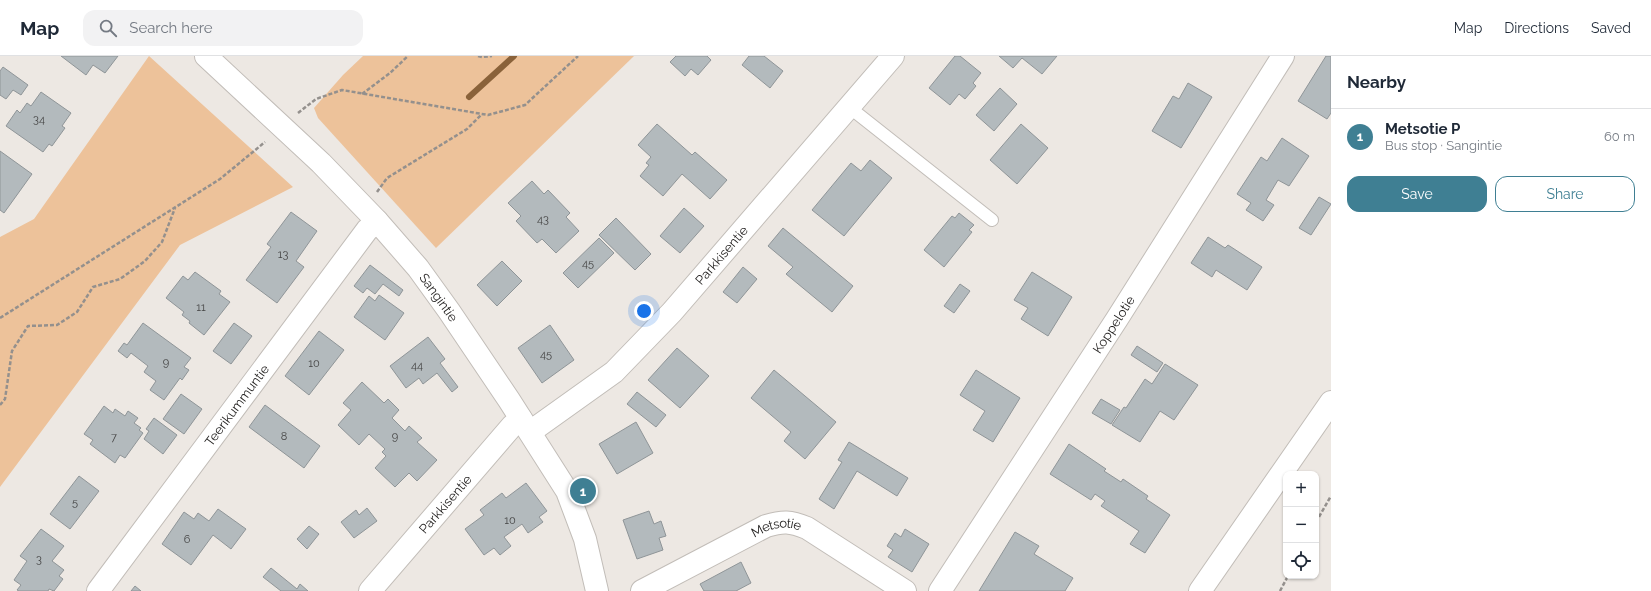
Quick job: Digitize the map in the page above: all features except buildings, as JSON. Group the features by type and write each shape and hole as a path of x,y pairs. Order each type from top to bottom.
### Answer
{"street":[{"name":"Sangintie","path":"206,56 310,152 377,221 427,280 525,425 567,491 585,539 596,591"},
{"name":"Parkkisentie","path":"370,591 512,426 525,425 614,372 672,312 892,56"},
{"name":"Koppelotie","path":"940,591 1117,319 1283,56"},
{"name":"Teerikummuntie","path":"98,591 362,236 377,221"},
{"path":"1200,591 1331,402"},
{"name":"Metsotie","path":"642,591 766,526 780,522 794,523 807,528 905,591"}],"lane":[{"path":"849,107 992,220"}],"path":[{"path":"408,56 390,73 361,94 488,115 525,105 578,56"},
{"path":"478,56 492,56"},
{"path":"376,194 387,178 467,129 482,114"},
{"path":"261,135 266,141"},
{"path":"0,318 175,208 162,242 145,260 120,279 93,287 77,312 57,325 28,326 12,350 5,399 0,405"},
{"path":"1319,517 1331,496"},
{"path":"1280,591 1286,579"}],"shaded area":[{"path":"149,56 293,187 180,245 0,487 0,237 34,219"},
{"path":"363,56 634,56 436,248 318,118 314,108 343,75"}],"waterway":[{"path":"469,97 514,56"}],"place":[{"name":"Metsotie P","path":"583,491"}]}
